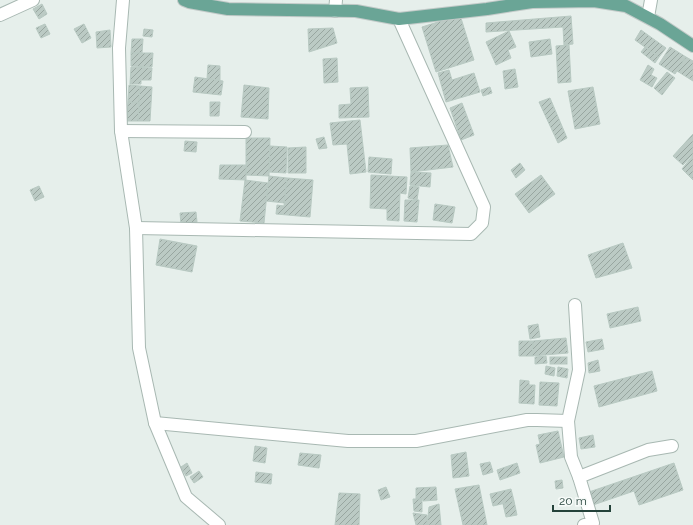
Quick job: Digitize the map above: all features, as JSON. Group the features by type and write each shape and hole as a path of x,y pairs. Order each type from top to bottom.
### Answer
{"main road":[{"path":"184,0 228,9 336,5 356,12 399,19 540,1 594,1 626,6 648,17 693,46"}],"street":[{"path":"0,15 33,0"},
{"path":"123,0 119,48 121,131 136,228 140,348 155,423 186,497 219,525"},
{"path":"648,17 651,0"},
{"path":"136,228 471,234 482,223 484,207 399,19"},
{"path":"121,131 244,132"},
{"path":"575,305 579,370 568,421 571,457 579,477 590,524"},
{"path":"155,423 348,441 416,441 527,420 568,421"},
{"path":"579,477 648,450 672,446"}],"building":[{"path":"42,4 47,14 39,19 33,9"},
{"path":"460,15 474,60 436,72 422,27"},
{"path":"571,16 573,44 564,45 563,27 486,32 486,23"},
{"path":"45,24 50,34 41,38 36,28"},
{"path":"84,24 91,38 82,43 74,29"},
{"path":"333,28 337,43 309,52 308,29"},
{"path":"144,29 153,30 152,37 143,36"},
{"path":"110,30 111,47 97,48 96,32"},
{"path":"641,30 666,48 659,57 635,40"},
{"path":"509,31 516,47 508,50 511,58 496,65 486,42"},
{"path":"132,39 143,39 142,53 131,53"},
{"path":"550,39 552,54 531,57 529,42"},
{"path":"569,45 571,82 558,83 556,46"},
{"path":"645,47 659,57 655,63 641,52"},
{"path":"670,47 686,57 675,74 659,64"},
{"path":"131,53 153,53 152,67 131,66"},
{"path":"686,57 693,61 693,81 677,71"},
{"path":"337,58 338,82 324,83 323,59"},
{"path":"208,65 220,66 220,80 207,79"},
{"path":"648,65 654,69 651,75 657,78 652,87 640,80"},
{"path":"131,67 152,68 151,80 141,80 141,84 130,84"},
{"path":"515,69 518,87 505,89 503,71"},
{"path":"449,70 452,80 474,73 480,92 446,102 438,73"},
{"path":"667,72 675,78 662,95 654,88"},
{"path":"195,77 223,81 221,95 193,92"},
{"path":"129,85 140,86 139,103 128,102"},
{"path":"244,85 269,88 268,119 241,117"},
{"path":"140,86 152,87 150,121 138,121"},
{"path":"368,87 369,117 339,118 339,105 351,104 350,88"},
{"path":"490,87 492,93 483,96 481,90"},
{"path":"593,87 600,124 575,129 568,91"},
{"path":"550,98 567,138 558,143 539,102"},
{"path":"128,102 139,103 138,121 127,121"},
{"path":"210,102 220,102 219,116 210,116"},
{"path":"462,103 474,135 461,140 450,108"},
{"path":"360,120 366,172 350,174 347,144 333,145 330,123"},
{"path":"693,134 693,154 683,165 673,156"},
{"path":"324,137 327,148 319,149 316,139"},
{"path":"246,138 270,138 269,176 246,175"},
{"path":"185,141 197,142 196,152 184,151"},
{"path":"448,145 453,167 411,172 410,148"},
{"path":"270,146 287,147 286,173 269,172"},
{"path":"306,147 306,173 288,173 288,148"},
{"path":"693,155 693,180 682,169"},
{"path":"369,157 392,159 391,174 368,172"},
{"path":"520,163 525,170 516,178 511,170"},
{"path":"220,165 246,165 246,180 219,179"},
{"path":"411,172 431,173 430,187 410,185"},
{"path":"371,175 407,177 406,194 400,193 399,221 387,220 387,209 370,208"},
{"path":"541,175 555,194 529,213 515,194"},
{"path":"269,176 287,178 285,203 266,201"},
{"path":"287,178 313,180 310,217 276,214 277,205 284,206"},
{"path":"245,180 268,183 264,223 240,221"},
{"path":"39,186 44,197 35,201 30,190"},
{"path":"410,186 419,187 417,200 408,198"},
{"path":"405,200 419,200 417,222 404,221"},
{"path":"435,204 455,207 452,223 433,220"},
{"path":"196,212 197,222 181,224 180,213"},
{"path":"160,239 197,246 192,272 156,265"},
{"path":"623,243 632,268 596,278 588,255"},
{"path":"638,307 641,321 610,328 607,314"},
{"path":"538,324 540,337 530,339 528,326"},
{"path":"566,338 568,353 532,356 533,341"},
{"path":"602,339 604,349 588,352 586,342"},
{"path":"519,341 533,341 532,356 519,356"},
{"path":"546,356 547,363 535,364 535,357"},
{"path":"550,357 567,357 567,364 550,364"},
{"path":"598,360 600,371 589,373 588,363"},
{"path":"546,366 555,368 554,376 545,374"},
{"path":"558,367 568,369 567,378 557,376"},
{"path":"652,371 657,391 599,407 594,386"},
{"path":"520,380 529,381 529,385 535,385 534,404 519,403"},
{"path":"540,382 559,383 557,406 539,405"},
{"path":"558,431 564,457 540,463 536,445 540,444 538,435"},
{"path":"593,435 595,447 581,449 579,438"},
{"path":"255,446 267,448 265,463 253,461"},
{"path":"466,452 469,476 453,478 451,455"},
{"path":"300,453 321,455 319,468 298,465"},
{"path":"490,462 493,472 483,475 480,464"},
{"path":"187,463 192,473 186,476 181,467"},
{"path":"517,463 520,473 500,480 497,470"},
{"path":"674,463 683,490 639,505 634,491 593,505 589,492"},
{"path":"199,471 203,477 194,483 190,477"},
{"path":"256,472 272,474 271,484 255,482"},
{"path":"562,480 563,488 556,489 555,481"},
{"path":"479,485 487,525 463,525 455,489"},
{"path":"386,487 390,497 381,500 378,490"},
{"path":"436,487 437,500 423,501 423,499 416,499 416,488"},
{"path":"511,489 514,501 493,506 490,494"},
{"path":"339,493 360,494 359,525 335,525"},
{"path":"413,499 422,499 422,512 414,511"},
{"path":"514,501 517,515 506,517 503,504"},
{"path":"439,504 441,525 427,525 429,507"},
{"path":"413,513 427,515 427,525 416,525"}]}
